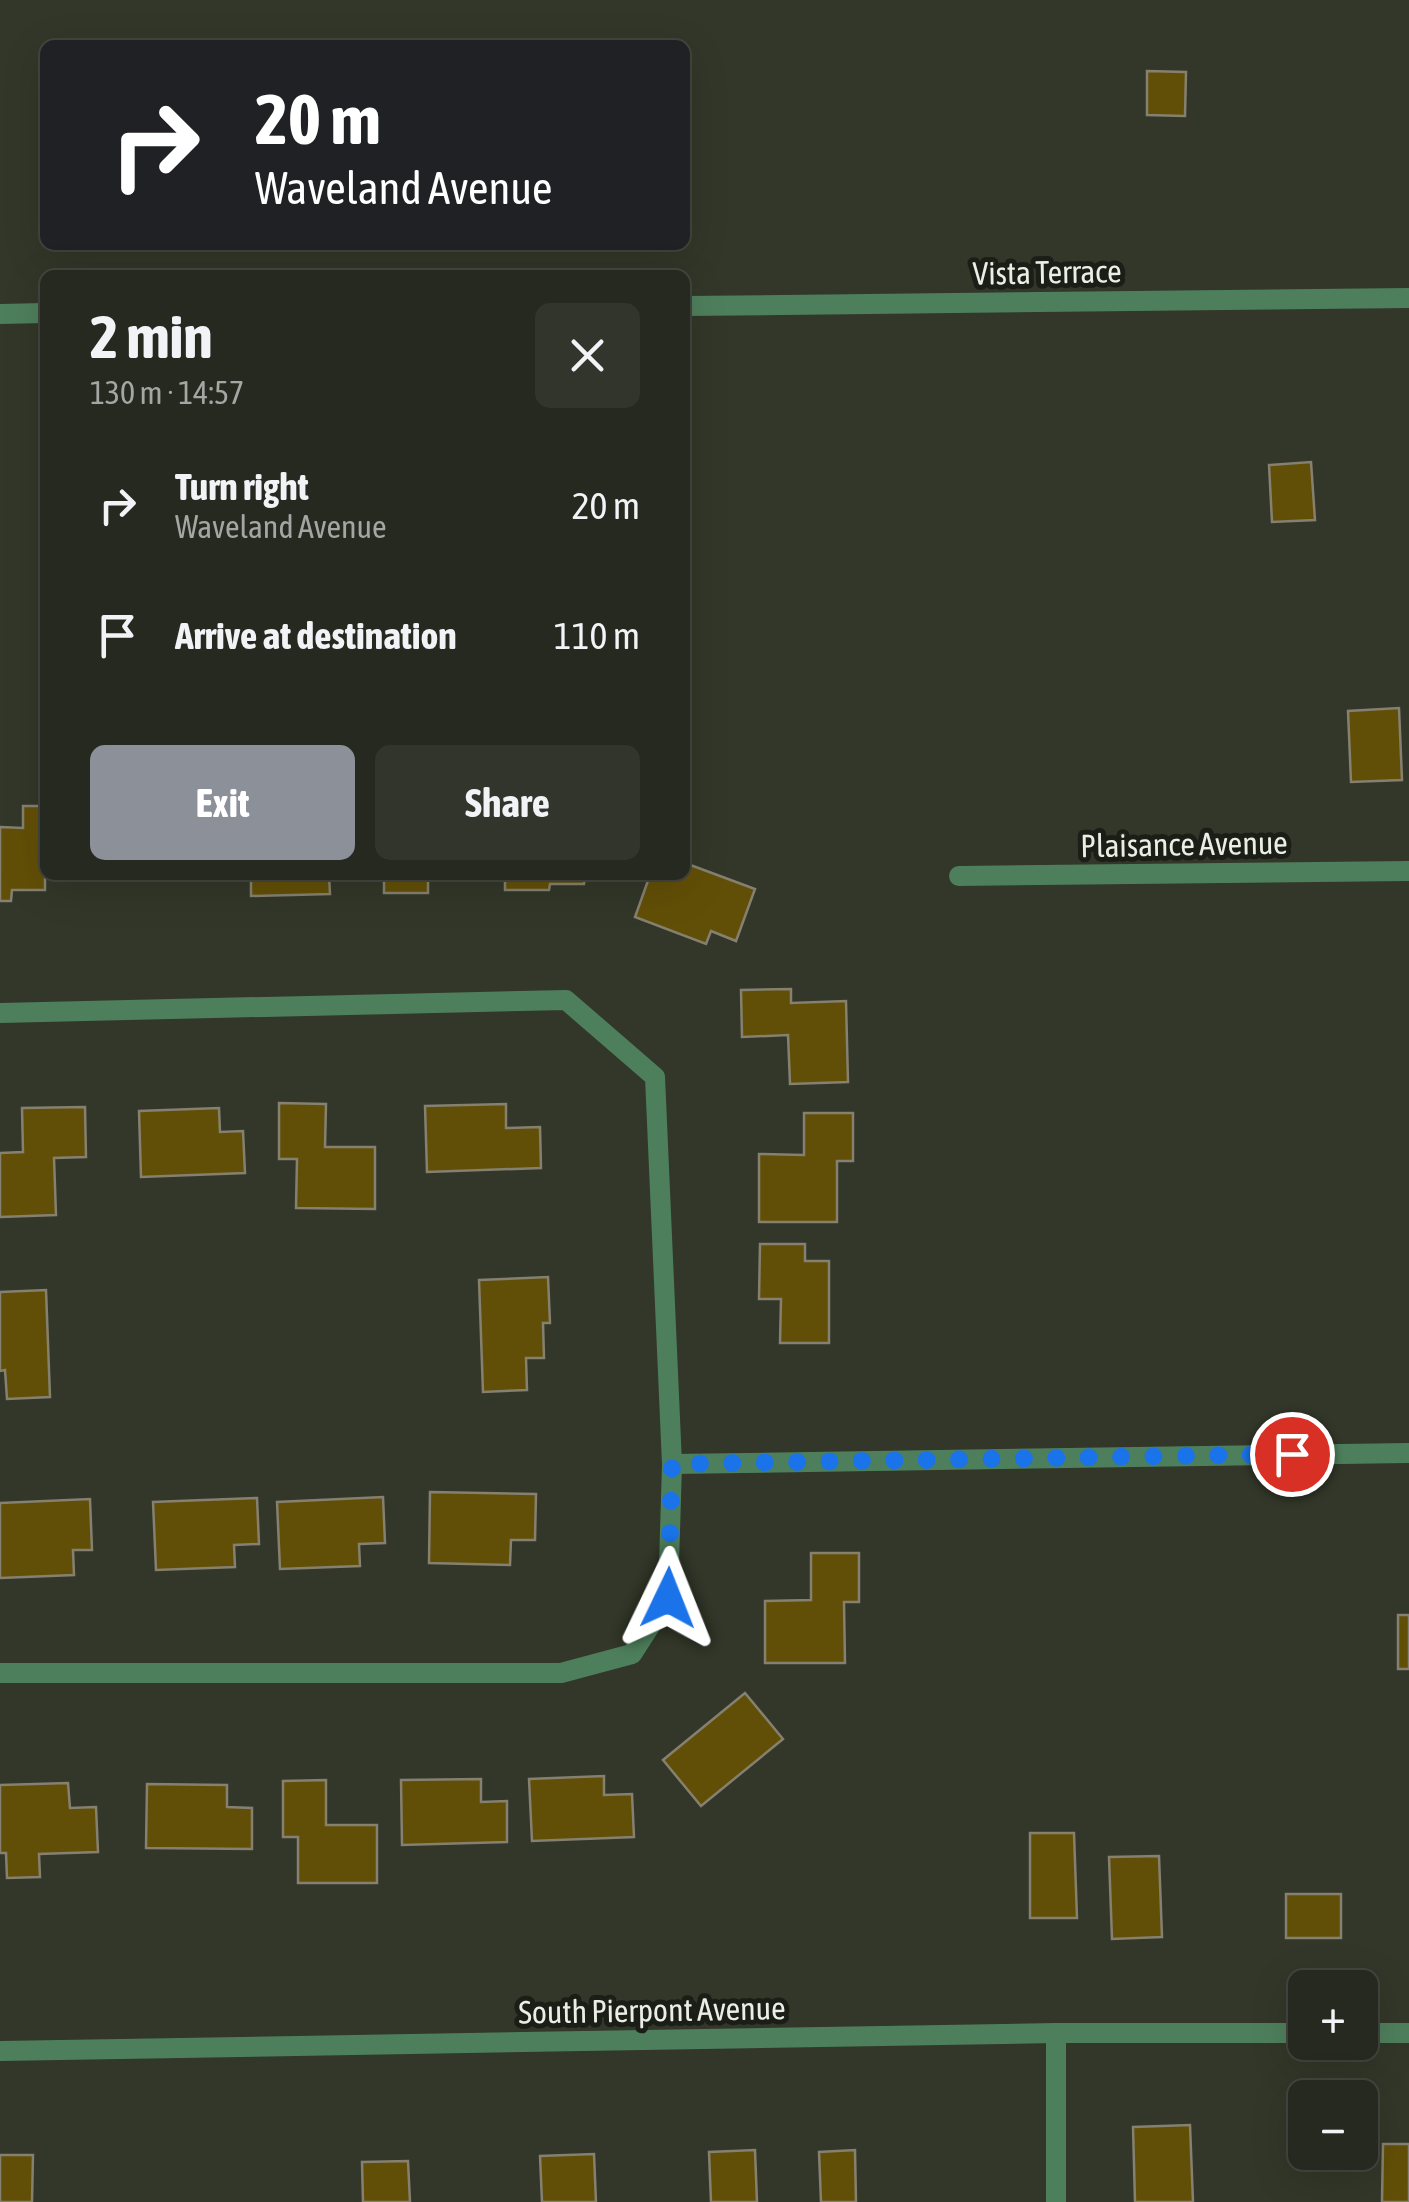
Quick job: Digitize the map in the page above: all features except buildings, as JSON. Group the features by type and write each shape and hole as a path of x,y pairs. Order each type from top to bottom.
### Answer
{"street":[{"name":"Vista Terrace","path":"690,306 1409,298"},
{"path":"0,314 40,313"},
{"name":"Plaisance Avenue","path":"959,876 1409,871"},
{"path":"0,1013 566,1000 655,1077 672,1464 668,1598 632,1654 561,1673 0,1673"},
{"path":"672,1464 1409,1453"},
{"path":"1056,2033 1056,2202"},
{"name":"South Pierpont Avenue","path":"0,2051 1056,2033 1288,2033"},
{"path":"1378,2033 1409,2033"}],"route":[{"path":"668,1598 672,1464 1292,1454"}]}
